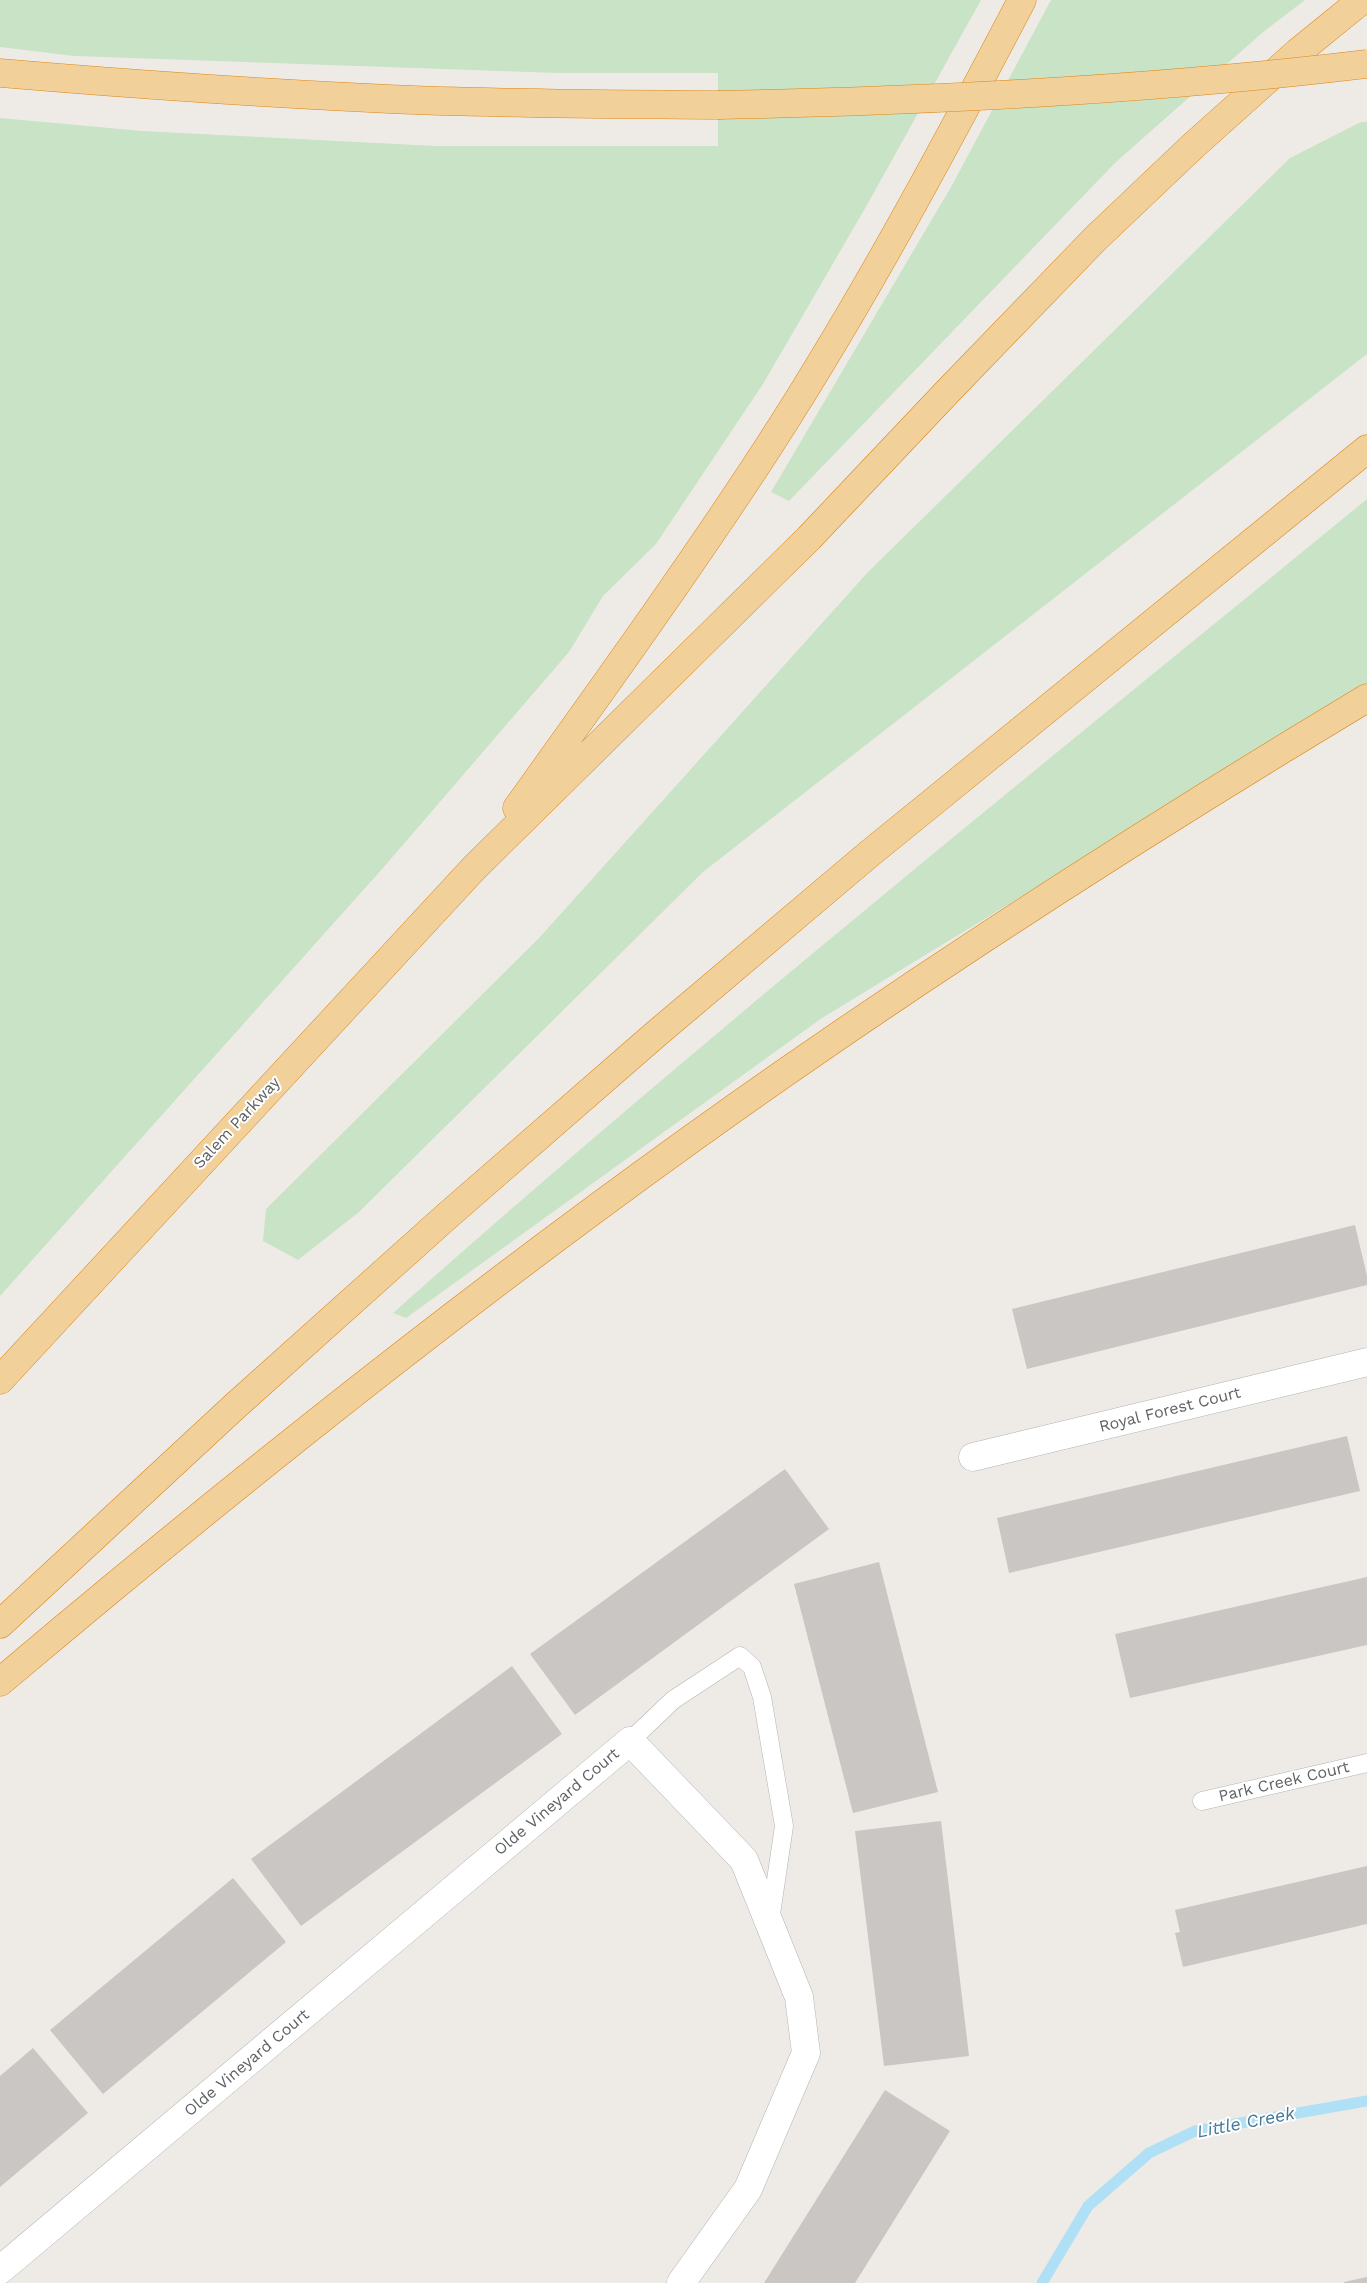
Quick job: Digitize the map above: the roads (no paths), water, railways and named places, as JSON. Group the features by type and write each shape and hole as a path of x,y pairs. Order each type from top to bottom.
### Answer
{"highway":[{"path":"474,868 673,590 770,445 859,298 943,150 1022,0"},
{"path":"474,868 809,538 1095,239 1194,145 1298,52 1362,0"},
{"path":"0,73 112,83 390,99 554,104 718,105 880,102 1030,95 1180,84 1367,64"},
{"path":"0,1624 234,1407 656,1034 869,854 1367,449"},
{"path":"0,1682 123,1578 292,1441 447,1320 782,1074 1127,846 1367,698"},
{"name":"Salem Parkway","path":"0,1380 474,868"}],"street":[{"name":"Royal Forest Court","path":"972,1457 1367,1362"},
{"name":"Olde Vineyard Court","path":"0,2270 630,1741 744,1860 799,1997 806,2053 748,2188 681,2283"}],"lane":[{"path":"630,1741 674,1700 740,1656 752,1667 762,1697 784,1826 770,1925"},
{"name":"Park Creek Court","path":"1202,1801 1367,1762"}],"waterway":[{"name":"Little Creek","path":"1042,2283 1088,2206 1149,2153 1195,2131 1367,2101"}]}
